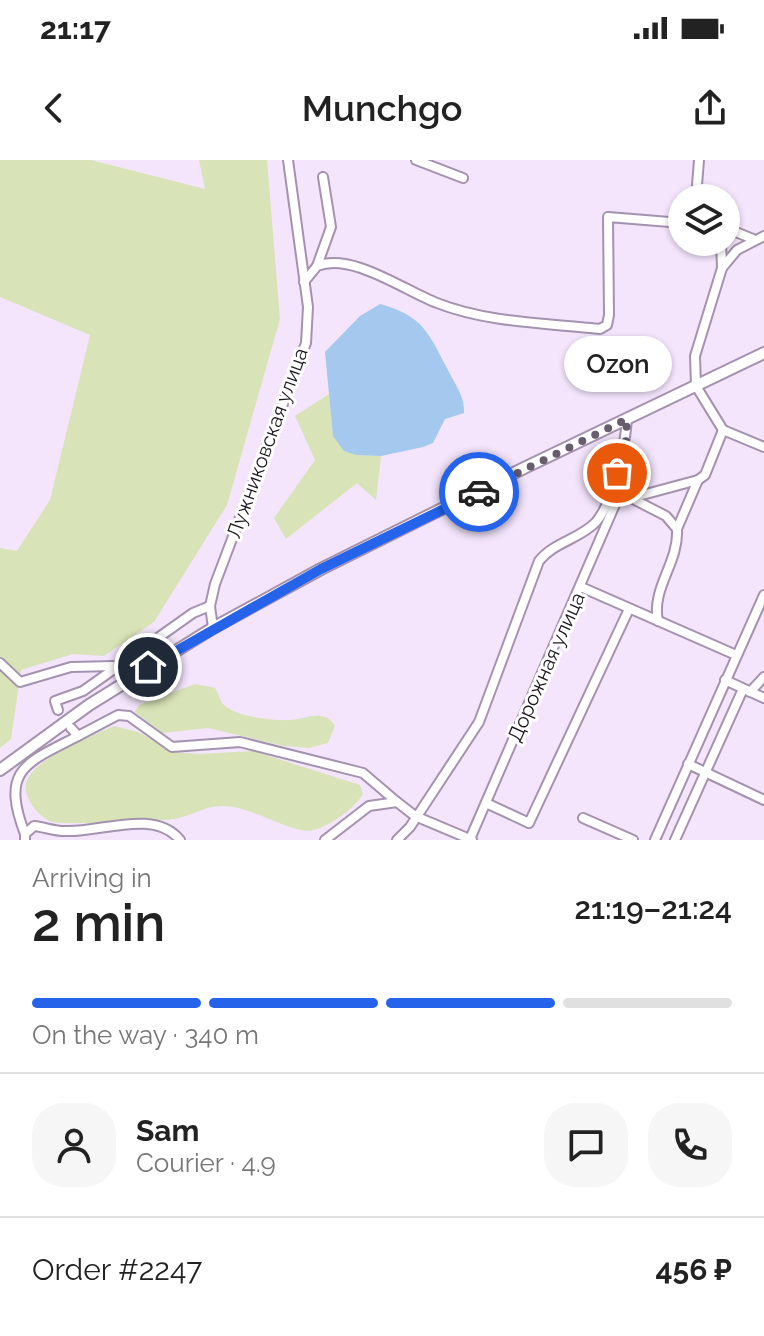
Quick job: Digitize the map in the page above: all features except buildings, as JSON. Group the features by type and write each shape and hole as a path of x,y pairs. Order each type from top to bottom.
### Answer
{"main road":[{"path":"0,770 89,705 213,628 321,569 764,353"}],"street":[{"name":"Лужниковская улица","path":"213,628 210,606 231,540 300,363 308,323 288,160"},
{"path":"416,160 463,178"},
{"path":"697,184 699,160"},
{"path":"304,282 317,266 331,227 323,177"},
{"path":"317,266 324,263 343,265 376,274 465,313 600,329 607,325 609,315 608,217 668,222"},
{"path":"740,234 753,239"},
{"path":"722,268 737,250 753,239 764,236"},
{"path":"722,256 722,268 695,356 696,386 723,430 764,447"},
{"path":"397,840 479,722 539,561 546,552 596,522 616,491 625,453 627,419"},
{"path":"631,498 698,480 705,475 723,430"},
{"path":"658,621 656,598 674,556 677,529 698,480"},
{"path":"616,491 666,516 677,529"},
{"name":"Дорожная улица","path":"467,839 486,803 581,587 616,491"},
{"path":"581,587 736,655"},
{"path":"655,840 764,595"},
{"path":"58,710 55,701 60,696 83,691 193,613 210,606"},
{"path":"486,803 529,823 629,609"},
{"path":"0,663 20,682 71,667 115,666"},
{"path":"675,840 705,771 746,690 764,677"},
{"path":"725,680 764,698"},
{"path":"25,837 11,798 19,772 26,763 118,715 129,716 172,747 240,742 363,773 415,816 467,839"},
{"path":"71,728 78,736"},
{"path":"688,764 764,800"},
{"path":"325,840 369,806 397,802"},
{"path":"583,818 633,840"},
{"path":"25,837 34,826 65,831 153,825 170,829 180,840"}],"green space":[{"path":"0,160 91,160 205,189 199,160 267,160 280,319 227,505 154,622 104,656 73,654 21,670 11,739 0,748 0,548 17,551 50,500 90,335 0,297"},
{"path":"329,394 333,436 356,455 381,456 376,500 357,483 286,539 274,518 315,460 295,416"},
{"path":"195,684 215,688 223,704 241,714 283,720 321,716 335,726 328,743 309,748 284,746 208,728 162,733 135,712 139,705"},
{"path":"114,726 138,732 175,752 253,751 360,785 363,794 335,820 321,828 305,831 246,810 222,806 166,820 60,823 40,814 26,791 27,780 34,770 60,751"}],"water":[{"path":"380,304 407,314 424,328 460,392 464,413 445,419 433,443 423,447 381,456 356,455 344,451 333,436 325,352 360,316"}],"way so far":[{"path":"479,492 627,419 625,453 617,473"}],"place":[{"name":"Ozon","path":"617,473"}],"route":[{"path":"148,667 321,569 479,492"}]}
